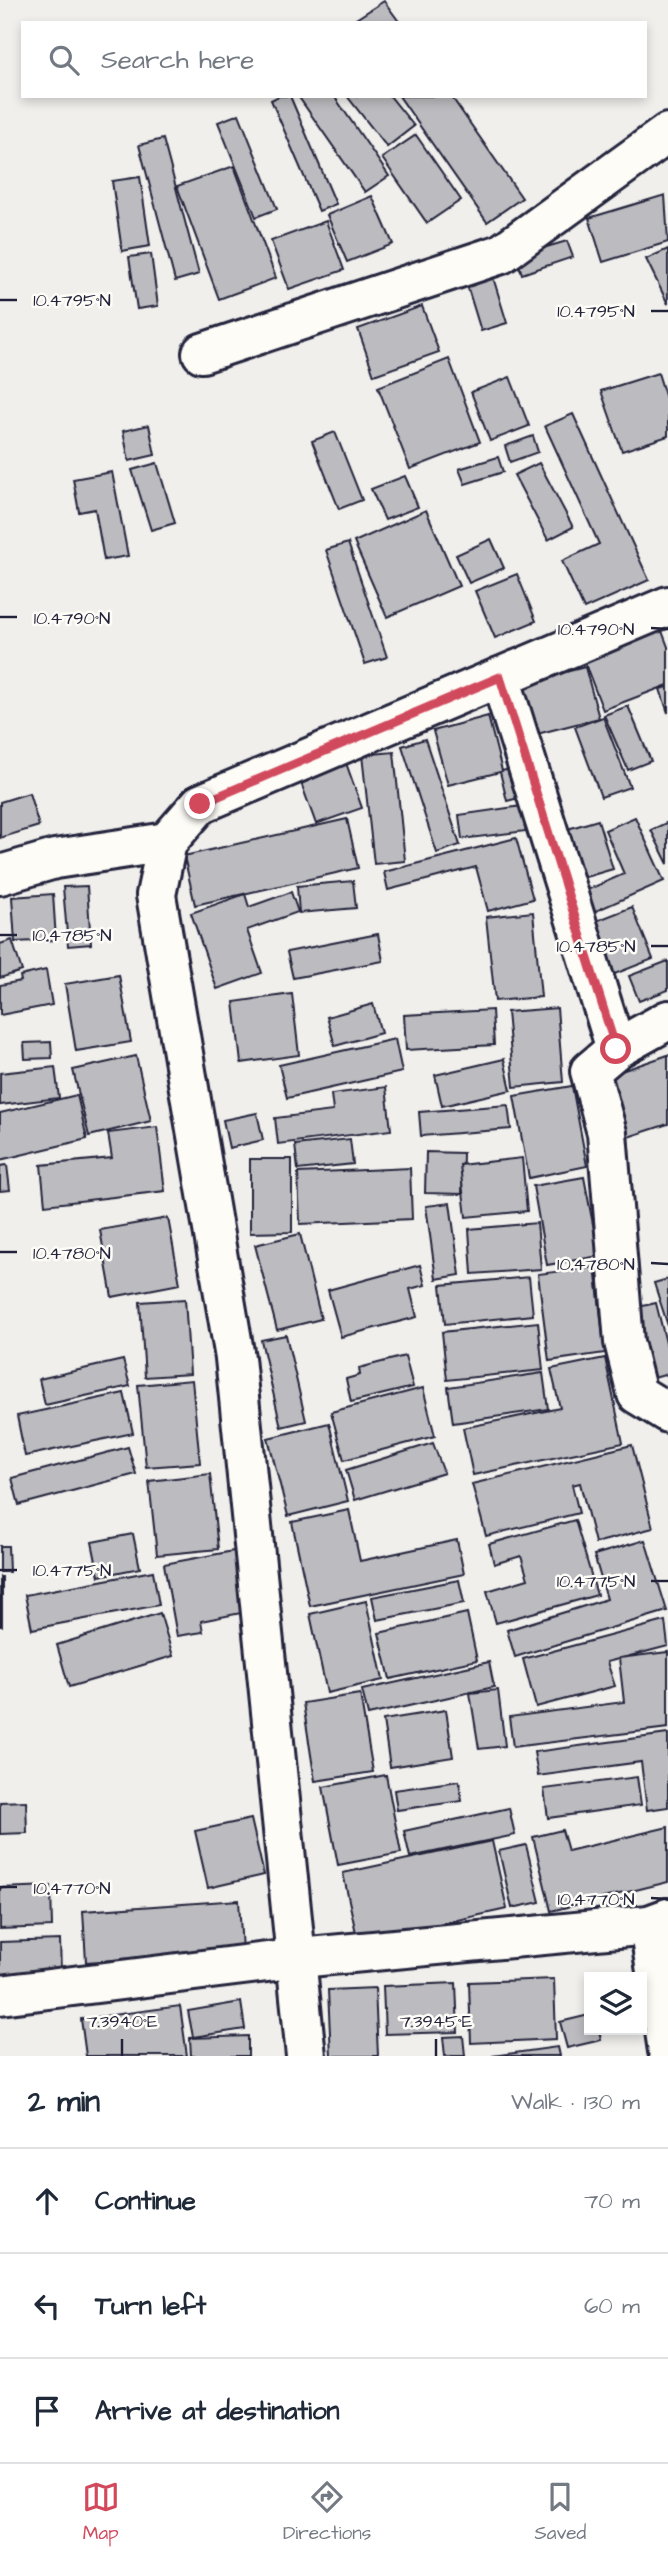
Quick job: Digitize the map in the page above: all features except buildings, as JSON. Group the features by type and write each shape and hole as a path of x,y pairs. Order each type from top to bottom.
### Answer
{"street":[{"path":"202,353 501,254 668,133"},
{"path":"306,2056 299,1958 235,1358 156,895 167,842 200,804 668,606"},
{"path":"500,677 616,1049"},
{"path":"0,875 55,859 167,842"},
{"path":"668,1020 616,1049 590,1071 607,1133 624,1342 637,1394 668,1413"},
{"path":"0,1995 299,1958 659,1922 668,2051"}],"route":[{"path":"200,804 500,677 616,1049"}]}
